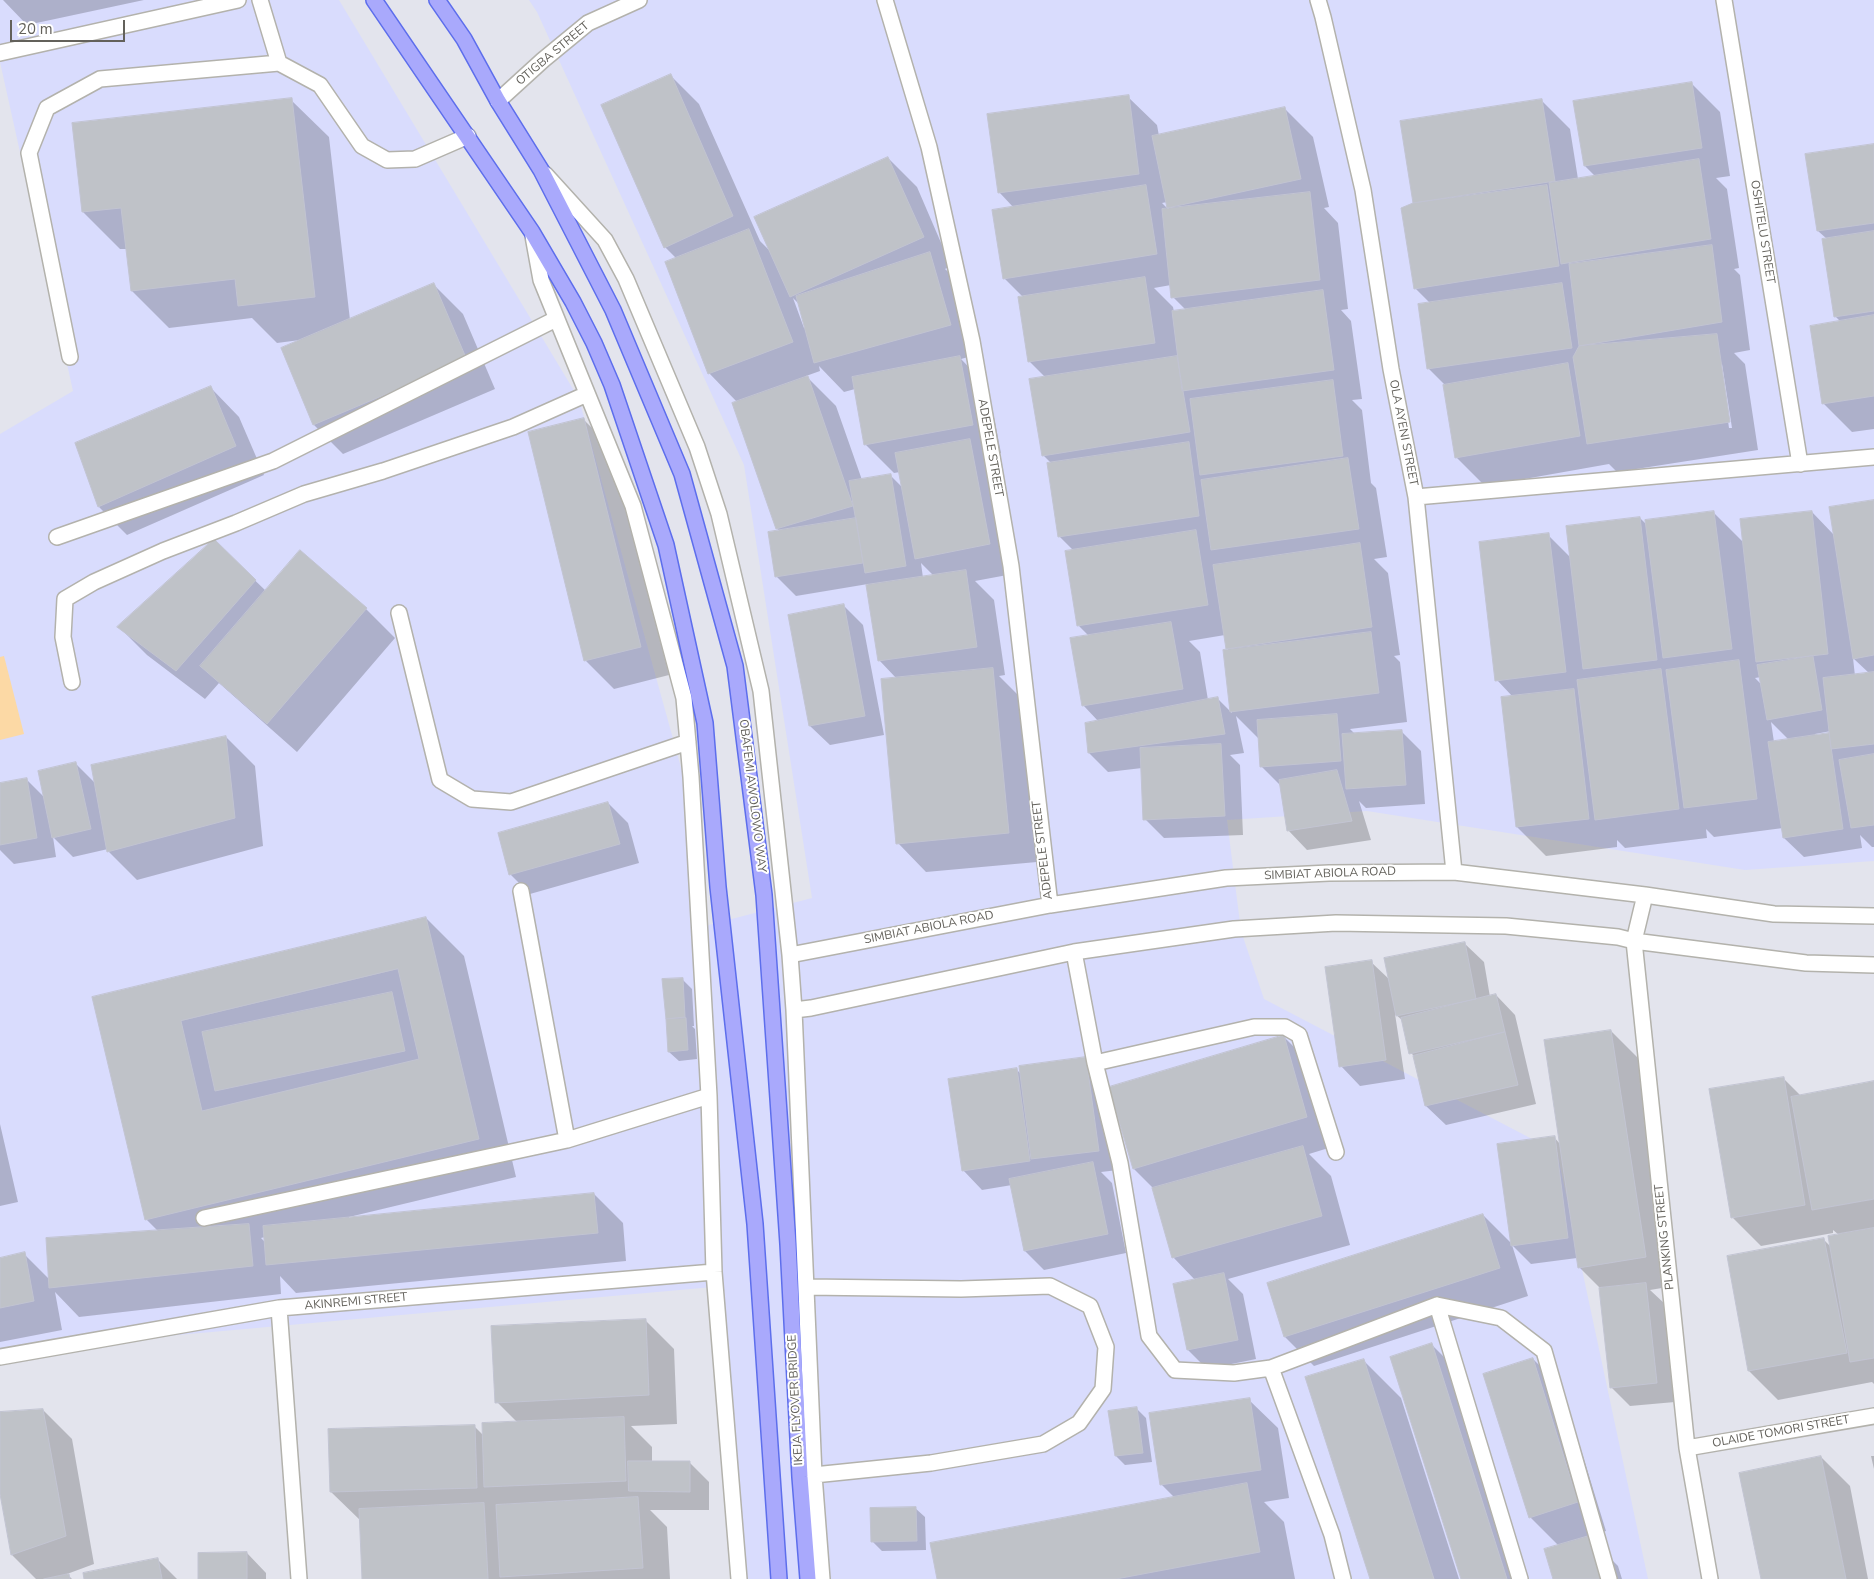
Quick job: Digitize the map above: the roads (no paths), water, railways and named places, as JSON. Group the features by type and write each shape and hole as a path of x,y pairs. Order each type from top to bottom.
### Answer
{"main road":[{"path":"374,0 532,232 573,302 612,384 666,545 705,723 718,887 755,1224 779,1579"},
{"path":"437,0 464,39 498,101"},
{"name":"OBAFEMI AWOLOWO WAY","path":"498,101 541,170 613,310 646,386 682,474 735,666 764,895 786,1221"},
{"name":"IKEJA FLYOVER BRIDGE","path":"786,1221 800,1477 808,1579"}],"street":[{"path":"0,53 238,0"},
{"path":"260,0 279,63"},
{"name":"OTIGBA STREET","path":"498,101 543,60 588,23 639,0"},
{"name":"ADEPELE STREET","path":"885,0 929,147 972,342 1011,566 1050,905"},
{"name":"OLA AYENI STREET","path":"1318,0 1363,190 1391,369 1416,498 1454,872"},
{"name":"OSHITELU STREET","path":"1724,0 1800,464"},
{"path":"70,357 29,153 48,108 100,79 279,63 320,85 362,146 387,160 414,159 468,136"},
{"path":"541,170 605,240 626,279 697,447 719,514 761,691 790,955 794,1010 814,1475 822,1579"},
{"path":"532,232 541,280 633,506 684,698 709,1096 714,1272 739,1579"},
{"path":"57,537 273,460 556,319"},
{"path":"72,682 63,638 65,599 94,582 163,551 304,494 383,471 513,427 587,394"},
{"path":"1416,498 1874,457"},
{"path":"399,613 440,780 472,799 511,802 688,742"},
{"name":"SIMBIAT ABIOLA ROAD","path":"790,955 1050,905 1226,878 1329,873 1454,872 1645,895 1774,914 1874,916"},
{"path":"521,891 567,1140"},
{"name":"PLANKING STREET","path":"1645,895 1634,941 1688,1448 1710,1579"},
{"path":"794,1010 1074,952 1234,929 1336,923 1506,926 1618,937 1634,941 1806,963 1874,965"},
{"path":"1074,952 1095,1063 1120,1163 1149,1336 1175,1370 1234,1373 1271,1368 1437,1305 1501,1318 1544,1350 1609,1579"},
{"path":"1095,1063 1254,1026 1285,1027 1299,1034 1336,1152"},
{"path":"204,1218 567,1140 709,1096"},
{"name":"AKINREMI STREET","path":"0,1357 279,1308 714,1272"},
{"path":"807,1287 961,1289 1050,1286 1090,1306 1106,1347 1103,1390 1079,1423 1042,1444 931,1463 814,1475"},
{"path":"1437,1305 1520,1579"},
{"path":"279,1308 298,1579"},
{"path":"1271,1368 1332,1535 1343,1579"},
{"name":"OLAIDE TOMORI STREET","path":"1688,1448 1874,1416"}]}
